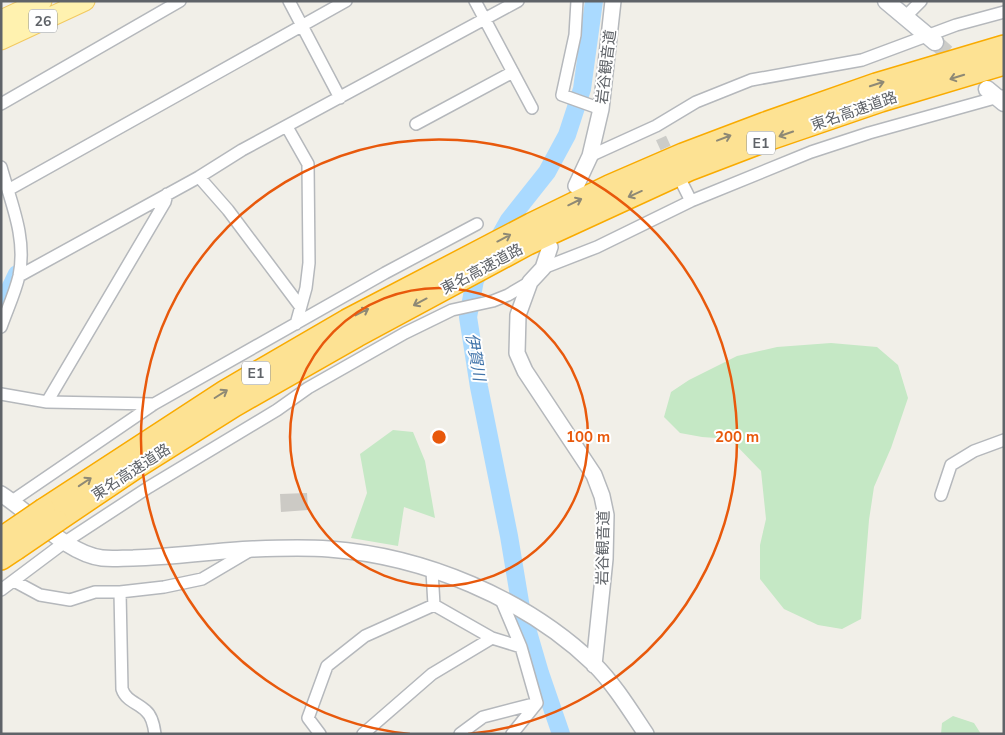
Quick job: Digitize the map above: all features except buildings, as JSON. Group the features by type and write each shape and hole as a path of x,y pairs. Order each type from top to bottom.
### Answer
{"highway":[{"name":"東名高速道路","path":"5,546 225,391 347,320 531,224 609,186 756,126 876,84 1004,46"},
{"name":"東名高速道路","path":"50,515 137,467 234,406 357,336 528,244 617,202 716,160 881,101 1004,64"}],"main road":[{"name":"26","path":"1,20 42,1"},
{"name":"26","path":"1,40 85,1"},
{"path":"886,1 932,39"}],"street":[{"path":"1,104 180,1"},
{"path":"288,1 340,98"},
{"path":"8,190 346,1"},
{"path":"475,1 532,108"},
{"path":"19,276 200,177 242,150 518,1"},
{"path":"577,1 575,35 562,95 595,107"},
{"name":"岩谷観音道","path":"576,186 590,156 594,133 595,107 613,1"},
{"path":"904,16 921,1"},
{"path":"590,156 656,126 696,102 751,80 862,60 932,39 956,25 1004,12"},
{"path":"416,124 514,72"},
{"path":"543,268 597,247 691,201 811,152 998,96"},
{"path":"656,126 661,138"},
{"path":"287,127 308,164 309,263 306,288 296,324"},
{"path":"1,167 19,224 21,252 19,276 1,327"},
{"path":"200,177 228,210 300,306"},
{"path":"683,185 691,201"},
{"path":"47,402 168,194"},
{"path":"478,224 385,273 154,404 6,498 74,548 102,558 155,557 252,549 328,549 396,560 478,587 540,621 594,665 626,703 646,734"},
{"path":"1,590 65,542 277,410 308,388 405,333 452,310 493,301 508,295 530,282 543,268 550,247"},
{"name":"岩谷観音道","path":"530,282 518,315 517,353 525,371 597,480 606,516 605,559 594,665"},
{"path":"1,394 47,402 154,404"},
{"path":"941,496 951,466 974,451 1004,440"},
{"path":"14,581 40,595 70,600 95,592 120,592 164,587 202,579 252,549"},
{"path":"432,571 434,605"},
{"path":"120,592 122,689 132,702 148,712 154,724 155,734"},
{"path":"504,600 521,648 537,703"},
{"path":"434,605 492,638 521,648"},
{"path":"320,734 308,718 327,666 365,636 434,605"},
{"path":"363,734 432,674 492,638"},
{"path":"460,734 483,717 537,703"},
{"path":"512,734 537,703"}],"green space":[{"path":"831,343 877,347 898,365 908,398 891,448 874,487 869,520 861,619 842,629 818,625 784,609 760,579 760,545 766,519 761,471 730,439 680,433 664,417 671,392 689,380 737,356 777,347"},
{"path":"393,430 413,432 425,461 435,518 404,507 398,546 351,538 367,493 360,454"},
{"path":"953,716 974,723 981,734 941,734 942,723"}],"waterway":[{"name":"伊賀川","path":"561,734 540,673 521,608 509,536 479,387 468,317 475,280 509,220 547,172 567,135 582,89 594,1"},
{"path":"1,307 17,274"}],"tunnel":[{"path":"935,42 963,67"},
{"path":"661,138 673,164"}]}
